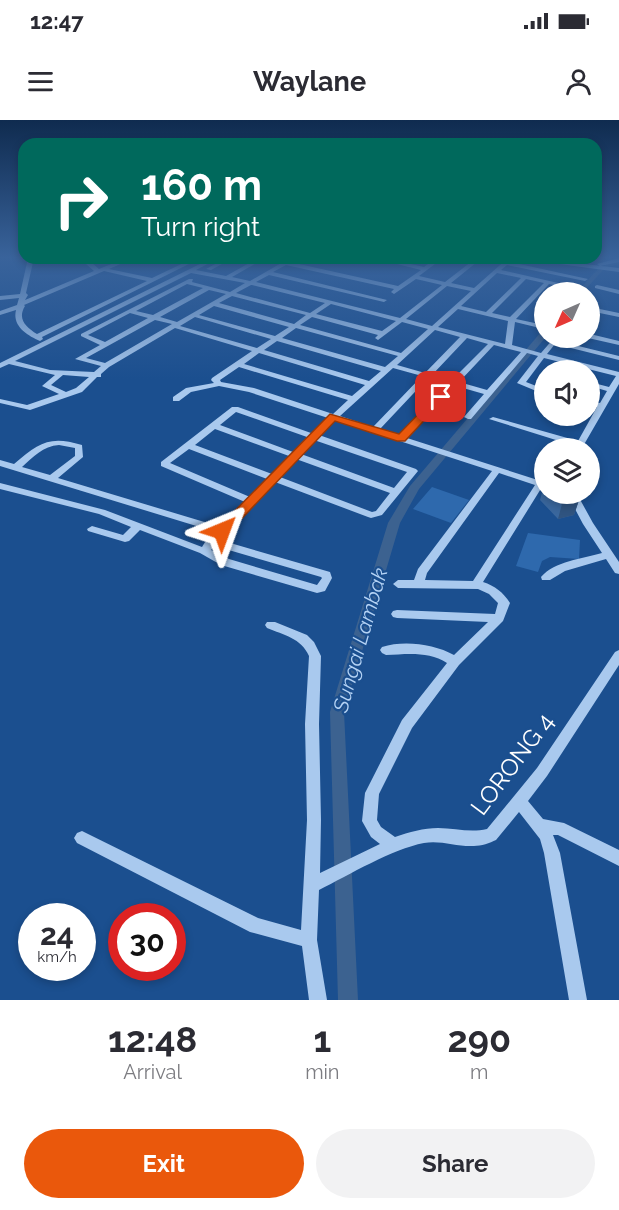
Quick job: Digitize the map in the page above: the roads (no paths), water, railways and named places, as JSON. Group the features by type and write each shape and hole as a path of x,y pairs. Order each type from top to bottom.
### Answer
{"street":[{"path":"24,297 18,316 22,327 47,342"},
{"path":"0,313 33,297"},
{"path":"36,337 117,297"},
{"path":"4,364 137,297"},
{"path":"104,344 83,336 156,297"},
{"path":"106,365 79,359 191,297"},
{"path":"0,401 27,408 79,390 98,375 106,365 226,297"},
{"path":"243,297 384,334"},
{"path":"308,297 619,376 584,438"},
{"path":"371,297 384,300"},
{"path":"368,312 388,297"},
{"path":"369,346 430,297"},
{"path":"204,551 211,541 314,435 466,297"},
{"path":"487,314 504,297"},
{"path":"508,347 512,320 534,297"},
{"path":"0,298 23,301"},
{"path":"176,399 189,390 217,382 238,364 330,302"},
{"path":"214,304 402,355"},
{"path":"456,306 534,325"},
{"path":"129,311 370,384"},
{"path":"600,311 619,315"},
{"path":"194,315 489,393"},
{"path":"374,430 465,336"},
{"path":"600,338 619,343"},
{"path":"401,439 492,343"},
{"path":"534,388 521,383 548,348"},
{"path":"583,348 619,358"},
{"path":"468,417 528,352"},
{"path":"4,364 98,375"},
{"path":"238,364 353,399"},
{"path":"62,372 46,387 65,394"},
{"path":"217,382 251,390 534,482"},
{"path":"600,387 611,390"},
{"path":"188,444 371,515 379,513 414,471 237,409 188,444 164,466 250,501"},
{"path":"493,419 554,438"},
{"path":"213,425 395,492"},
{"path":"16,467 46,443 58,442 79,447 79,457 52,478"},
{"path":"0,463 222,531"},
{"path":"419,584 422,572 497,470"},
{"path":"0,486 102,512 204,551 225,562 317,589 321,588 327,578 211,541"},
{"path":"481,586 534,497"},
{"path":"578,504 619,570"},
{"path":"92,529 125,539 138,526"},
{"path":"546,577 561,568 609,555"},
{"path":"395,846 376,832 369,821 372,793 407,724 455,662 499,618 504,603 500,597 481,586 398,584"},
{"path":"397,614 499,618"},
{"path":"271,624 303,638 310,645 315,656 312,723 317,884 309,940 318,1000"},
{"path":"386,650 432,650 444,653 455,662"},
{"name":"LORONG 4","path":"317,884 395,846 424,836 476,839 491,835 520,802 619,655"},
{"path":"520,802 540,826 552,853 579,1000"},
{"path":"540,826 559,828 619,858"},
{"path":"82,838 256,926 309,940"}],"waterway":[{"name":"Sungai Lambak","path":"348,1000 337,712 394,523 414,488 534,346"}]}
